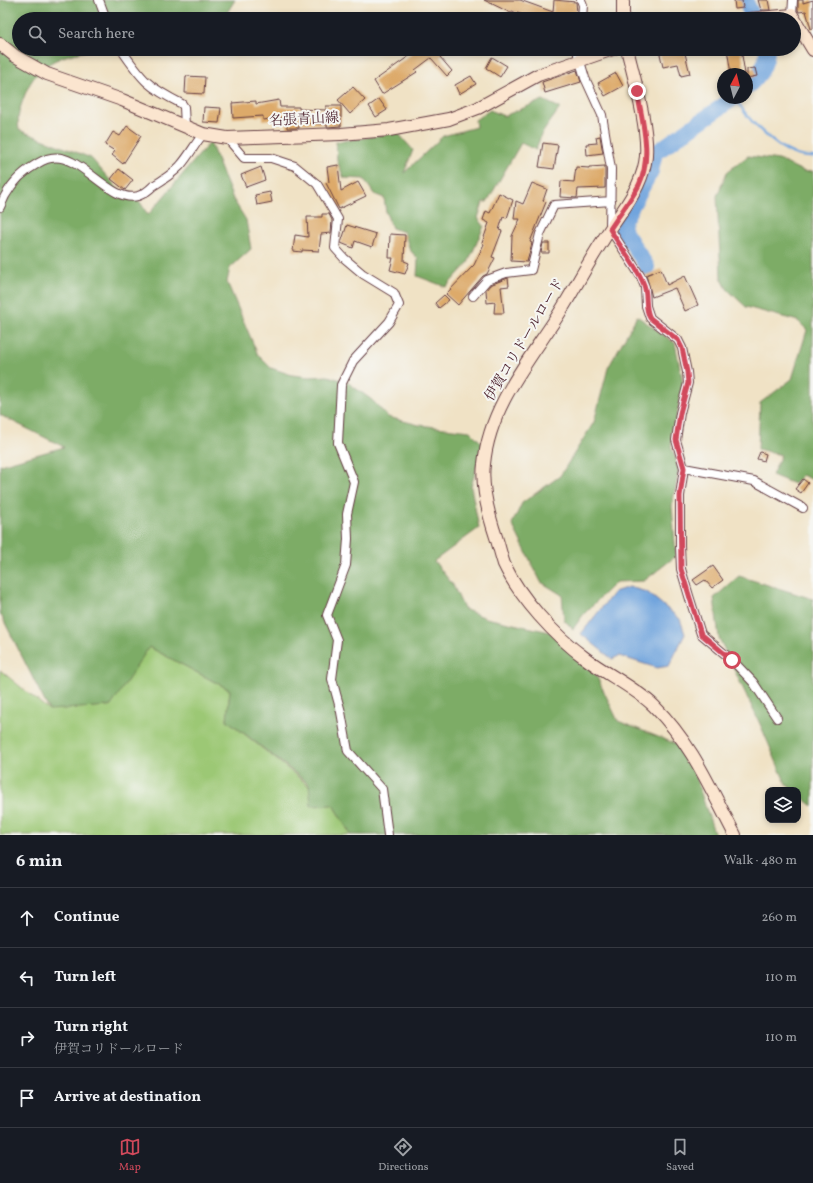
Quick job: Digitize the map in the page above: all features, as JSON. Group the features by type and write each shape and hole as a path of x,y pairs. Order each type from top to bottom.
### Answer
{"street":[{"path":"99,0 103,12"},
{"path":"581,0 583,5 582,12"},
{"path":"623,0 623,12"},
{"path":"792,12 793,0"},
{"path":"801,30 813,50"},
{"name":"名張青山線","path":"0,44 12,54"},
{"name":"名張青山線","path":"15,56 48,74 122,100 203,134 227,138 280,137 368,132 389,130 449,119 478,108 575,56"},
{"path":"126,56 145,82 157,91 182,104 184,107 185,126"},
{"path":"580,56 585,78 602,115 611,169 612,201 610,229 641,277 645,287 648,314 650,318 678,340 682,348 688,383 680,413 676,440 684,468 680,496 681,569 701,634 732,660 753,682 777,718"},
{"name":"伊賀コリドールロード","path":"628,56 645,138 646,162 639,185 610,229 557,318 522,368 504,400 493,426 484,465 486,502 490,520 504,563 521,591 549,625 572,647 652,704 679,733 699,763 735,835"},
{"path":"0,207 10,186 18,177 38,163 51,158 60,158 74,164 118,193 129,197 138,196 172,174 181,165 203,134"},
{"path":"227,138 244,158 272,158 295,166 316,184 338,219 336,248 344,258 364,274 394,292 399,305 389,322 353,361 341,385 338,443 354,482 347,514 348,538 346,565 327,615 337,640 332,679 341,712 348,751 382,789 388,835"},
{"path":"474,296 487,280 506,273 531,270 540,234 554,205 612,201"},
{"path":"684,468 754,482 803,508"}],"green space":[{"path":"0,0 235,0 227,12 12,12 12,56 65,56 45,67 37,74 30,84 18,117 19,130 91,158 123,195 140,202 148,215 210,142 233,199 246,220 251,249 230,268 227,282 258,355 271,368 292,375 309,377 328,376 347,382 372,400 388,417 419,425 470,431 483,444 471,487 479,528 434,561 453,585 464,609 486,618 550,632 596,675 618,721 686,748 715,835 351,835 333,805 311,806 309,784 227,720 230,690 149,647 111,706 49,710 0,613 0,465 64,447 0,415"},
{"path":"543,100 560,108 541,135 536,150 521,143 487,202 483,202 478,218 484,226 468,263 446,287 417,276 418,259 410,250 404,232 392,228 386,213 384,198 374,194 364,179 344,178 337,161 336,142 398,133 413,150 404,173 443,136 476,127 475,120 490,110 504,116"},
{"path":"748,156 779,160 805,172 813,171 813,480 802,475 794,484 772,475 781,455 758,449 760,403 792,379 807,330 798,321 746,307 727,289 721,277 717,196 727,172"},
{"path":"637,316 675,343 683,383 671,446 679,468 672,506 676,556 644,581 616,582 583,615 573,629 564,620 562,595 541,582 512,524 522,503 560,476 594,422 608,368"},
{"path":"739,576 813,599 813,806 801,796 801,787 790,787 786,784 760,724 719,638 714,598"},
{"path":"149,647 230,690 227,720 333,805 351,835 0,835 0,670 49,710"}],"water":[{"path":"629,587 647,592 680,619 685,634 669,666 657,668 619,656 612,659 581,634 614,592"}],"building":[{"path":"484,0 520,0 553,12 512,11 509,12"},
{"path":"554,0 576,2 577,12 553,12"},
{"path":"734,0 742,0 743,8 735,9"},
{"path":"758,0 768,0 770,10 761,10"},
{"path":"798,0 803,0 803,3 813,0 813,29 811,29 806,11 799,12"},
{"path":"409,56 441,56 440,57 452,71 447,76 431,58 415,70 417,72 382,94 374,81"},
{"path":"660,56 686,56 690,74 681,76 678,64 663,67"},
{"path":"728,56 742,56 744,68 730,68"},
{"path":"492,57 507,66 500,77 486,68"},
{"path":"753,68 755,68 757,76 753,77"},
{"path":"577,70 581,82 545,93 542,82"},
{"path":"616,73 623,86 605,96 598,83"},
{"path":"186,76 205,77 204,94 185,93"},
{"path":"471,76 476,84 459,94 455,85"},
{"path":"353,87 365,100 350,114 338,100"},
{"path":"379,99 387,110 376,117 369,106"},
{"path":"279,100 280,107 299,107 299,109 326,110 326,106 341,106 341,126 327,127 327,124 299,123 299,128 287,128 287,117 263,120 263,116 233,118 232,103 256,101 256,104"},
{"path":"204,107 221,108 219,123 203,122"},
{"path":"127,126 141,136 123,164 112,155 115,151 105,145 113,132 120,136"},
{"path":"600,136 603,153 587,155 586,144 597,143 596,137"},
{"path":"543,143 558,145 554,169 539,167"},
{"path":"338,165 341,191 358,182 366,196 339,209 326,183 329,182 327,167"},
{"path":"605,166 605,188 578,189 577,198 560,197 561,181 574,182 576,167 589,168"},
{"path":"261,167 265,180 246,187 241,175"},
{"path":"119,169 133,180 125,190 111,179"},
{"path":"532,183 547,189 543,201 546,202 530,242 532,243 527,262 511,261 512,236 520,219 514,219 516,201 523,204"},
{"path":"270,192 272,202 257,205 255,195"},
{"path":"499,193 513,200 507,218 503,217 499,230 502,231 492,257 495,258 487,274 483,276 458,305 446,294 474,265 484,244 482,243 489,223 483,220 486,211 490,213"},
{"path":"322,214 329,214 332,220 331,233 321,234 319,251 293,251 295,235 308,237 307,217 322,217"},
{"path":"347,225 376,234 372,247 355,241 353,248 341,243"},
{"path":"390,234 405,235 404,261 409,263 405,274 390,270 393,258 389,258"},
{"path":"543,243 549,243 549,253 541,253"},
{"path":"661,269 667,285 685,276 698,305 685,311 675,288 652,297 646,275"},
{"path":"508,278 509,286 501,287 504,313 494,313 495,302 487,303 486,290 490,285"},
{"path":"444,295 449,300 439,308 435,303"},
{"path":"760,452 766,454 764,461 757,459"},
{"path":"803,479 808,483 801,493 795,489"},
{"path":"713,566 723,580 712,588 705,580 697,585 693,580"}],"waterway":[{"path":"745,0 751,12"},
{"path":"753,81 762,70 767,56"},
{"path":"647,267 621,226 651,171 655,153 725,104"},
{"path":"739,104 753,122 778,145 796,155 813,157"}],"route":[{"path":"637,91 645,138 646,162 639,185 610,229 641,277 645,287 646,306 650,318 678,340 682,348 688,383 680,413 676,440 684,468 680,496 681,569 701,634 732,660"}]}
